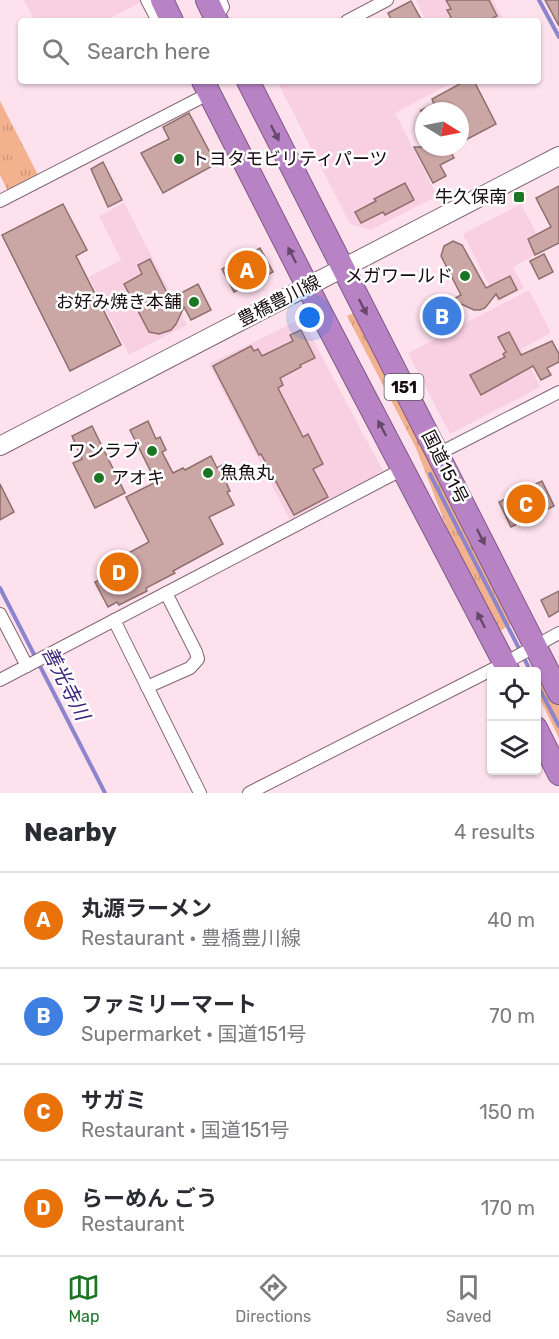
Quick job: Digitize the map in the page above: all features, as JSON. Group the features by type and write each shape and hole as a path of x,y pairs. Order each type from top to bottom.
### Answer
{"highway":[{"path":"162,0 171,18"},
{"name":"国道151号","path":"250,84 559,693"},
{"name":"151","path":"207,87 308,287 507,667"},
{"path":"541,736 559,774"}],"main road":[{"name":"豊橋豊川線","path":"0,446 559,156"}],"street":[{"path":"147,0 156,18"},
{"path":"353,18 387,0"},
{"path":"0,201 207,87"},
{"path":"438,454 559,392"},
{"path":"0,680 403,469"},
{"path":"147,687 190,668 198,659 166,593"},
{"path":"0,614 35,661"},
{"path":"114,620 200,793"},
{"path":"507,667 534,647 559,633"},
{"path":"249,793 487,677"}],"shaded area":[{"path":"24,0 140,0 141,2 110,18 33,18"},
{"path":"416,0 493,0 502,18 425,18"},
{"path":"279,84 449,84 395,113 437,196 371,230 350,224"},
{"path":"124,203 187,325 129,355 89,277 121,260 99,216"},
{"path":"521,204 545,250 513,267 524,288 498,302 463,234"},
{"path":"529,290 551,333 521,349 540,387 450,434 408,353"},
{"path":"297,321 304,323 383,471 290,520 209,364"}],"green space":[{"path":"0,101 38,175 8,191 0,175"},
{"path":"358,311 511,624 500,631 453,544 416,448 347,316"},
{"path":"545,677 559,703 559,738 541,701 541,679"}],"building":[{"path":"446,0 489,0 497,16 493,18 451,18 447,10 451,9"},
{"path":"545,0 559,0 559,26"},
{"path":"411,1 420,18 390,18 388,13"},
{"path":"460,84 476,84 496,124 469,138 469,102 433,102 432,99"},
{"name":"トヨタモビリティパーツ","path":"189,113 216,164 163,193 141,153 169,139 163,127"},
{"path":"419,156 453,156 454,158 440,165 446,176 433,183"},
{"path":"103,162 122,200 108,207 91,169"},
{"path":"405,183 414,200 385,215 383,212 361,223 355,212"},
{"path":"559,186 559,243 535,255 528,239 551,227 536,198"},
{"path":"63,204 87,250 76,256 121,345 70,371 2,235"},
{"name":"メガワールド","path":"453,241 462,245 486,288 510,276 517,290 499,299 496,294 485,308 480,310 474,310 452,300 461,295 441,256 444,246"},
{"path":"260,248 273,272 234,292 222,269"},
{"path":"544,254 553,272 539,279 530,261"},
{"path":"150,259 170,299 198,284 211,310 191,320 184,307 171,330 159,334 149,332 124,284 142,274 138,265"},
{"path":"452,300 460,317 432,332 424,315"},
{"path":"301,330 315,358 280,378 283,385 278,388 303,437 308,434 323,464 313,469 328,497 294,515 261,454 259,455 213,366 251,346 254,351 258,349 262,356 293,341 290,335"},
{"path":"509,332 521,355 552,341 559,354 559,362 547,368 551,375 541,380 533,366 481,395 470,375 505,357 503,354 506,352 498,337"},
{"path":"148,421 156,439 160,437 166,450 162,452 173,473 183,468 185,470 211,456 217,468 222,465 229,478 225,480 230,491 227,492 234,505 209,517 223,544 173,571 175,573 146,588 147,591 119,605 117,602 108,607 95,582 113,573 108,564 149,542 126,497 156,482 130,430"},
{"name":"アオキ","path":"92,426 125,493 95,508 73,463 82,459 72,436"},
{"path":"542,481 554,506 511,527 499,502 513,495 511,491 525,484 527,488"},
{"path":"0,484 14,512 0,520"},
{"path":"559,591 559,611 549,617 541,600"}],"waterway":[{"path":"539,0 559,37"},
{"path":"430,474 528,667"},
{"name":"善光寺川","path":"0,588 105,793"},
{"path":"541,692 559,726"}],"place":[{"name":"トヨタモビリティパーツ","path":"179,159"},
{"name":"牛久保南","path":"519,197"},
{"name":"丸源ラーメン","path":"247,270"},
{"name":"メガワールド","path":"465,276"},
{"name":"お好み焼き本舗","path":"194,302"},
{"name":"ファミリーマート","path":"442,316"},
{"name":"ワンラブ","path":"152,451"},
{"name":"魚魚丸","path":"208,473"},
{"name":"アオキ","path":"99,478"},
{"name":"サガミ","path":"526,504"},
{"name":"らーめん ごう","path":"119,572"}]}
